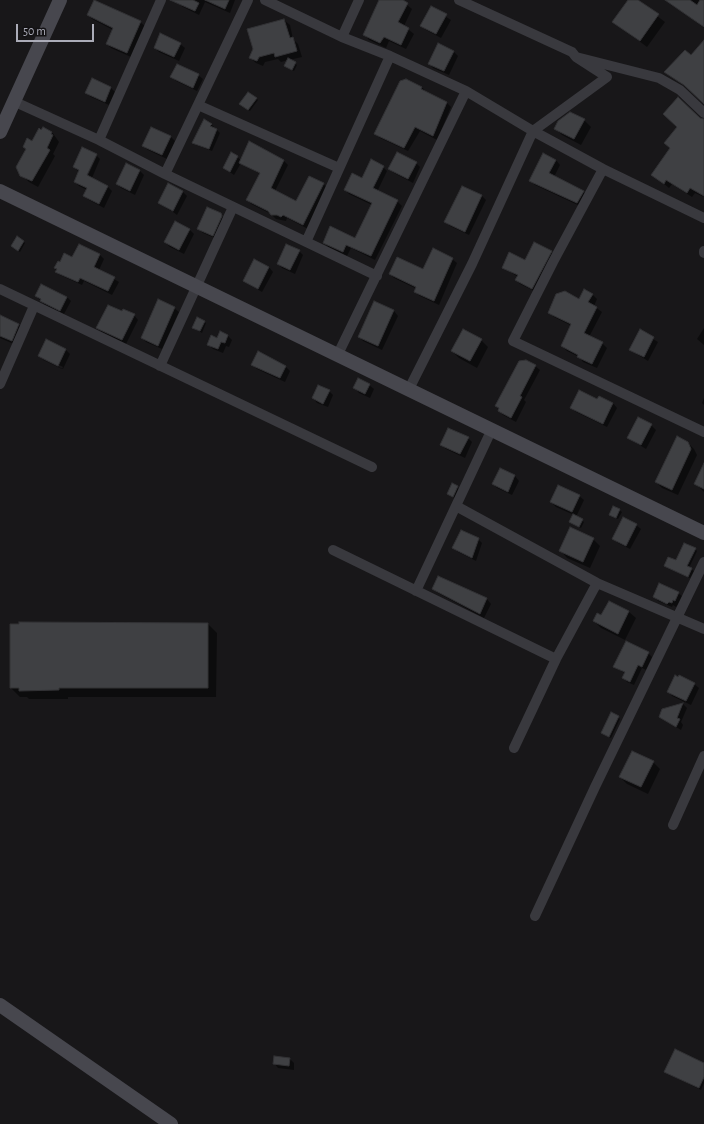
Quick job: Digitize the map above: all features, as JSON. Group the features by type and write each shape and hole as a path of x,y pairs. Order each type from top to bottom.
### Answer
{"street":[{"path":"0,132 60,0"},
{"path":"99,140 161,0"},
{"path":"165,174 248,0"},
{"path":"265,0 342,37 390,56 466,91 533,131 603,169 704,218"},
{"path":"342,37 359,0"},
{"path":"409,389 472,264 533,131 607,77 576,57 572,52 463,1"},
{"path":"306,242 390,56"},
{"path":"576,57 659,78 680,90 704,113"},
{"path":"338,354 466,91"},
{"path":"13,101 99,140 165,174 377,276"},
{"path":"198,105 339,168"},
{"path":"603,169 513,341 704,432"},
{"path":"0,191 704,533"},
{"path":"160,366 233,207"},
{"path":"0,289 372,467"},
{"path":"0,384 34,306"},
{"path":"416,591 492,429"},
{"path":"456,506 596,583 704,629"},
{"path":"332,550 556,659"},
{"path":"535,916 595,787 704,562"},
{"path":"514,748 556,659 596,583"},
{"path":"672,825 704,756"},
{"path":"0,1005 171,1124"}],"building":[{"path":"94,0 141,21 127,53 106,44 113,28 87,15"},
{"path":"170,0 193,0 199,3 195,11"},
{"path":"205,0 229,0 225,9"},
{"path":"379,0 403,0 408,3 398,22 409,28 401,45 384,37 380,43 363,35"},
{"path":"628,0 638,0 659,14 640,41 612,22"},
{"path":"665,0 690,0 697,5 700,0 704,0 704,27"},
{"path":"431,6 447,14 436,34 420,26"},
{"path":"284,19 290,38 293,37 297,51 275,57 274,53 259,57 257,61 249,58 253,49 247,29"},
{"path":"160,33 181,43 174,57 154,48"},
{"path":"704,40 704,104 684,85 664,72 685,50 691,55"},
{"path":"438,43 454,51 444,71 428,64"},
{"path":"288,58 296,62 292,70 284,66"},
{"path":"177,64 199,74 193,88 170,77"},
{"path":"92,78 111,87 105,102 85,93"},
{"path":"406,79 422,87 421,89 447,102 433,136 415,127 404,148 374,134 400,81"},
{"path":"248,92 257,98 248,110 239,104"},
{"path":"678,97 700,118 704,119 704,196 690,188 687,193 666,180 664,184 651,175 670,148 664,143 677,127 663,114"},
{"path":"570,112 585,119 574,139 554,129 558,121"},
{"path":"204,119 212,124 210,126 217,129 209,149 192,143"},
{"path":"43,127 52,132 51,134 53,135 47,148 50,150 32,181 20,176 16,167 26,149 23,147 27,138 32,141 39,128 41,130"},
{"path":"151,127 171,136 162,155 142,146"},
{"path":"249,141 284,160 271,188 296,201 309,176 324,183 303,225 283,215 281,217 271,215 268,211 246,200 260,173 239,163"},
{"path":"82,147 97,154 87,175 108,186 99,204 83,196 87,188 74,182 79,170 73,167"},
{"path":"231,152 238,156 230,172 223,168"},
{"path":"397,152 417,162 408,179 388,169"},
{"path":"543,153 556,160 549,173 584,191 577,203 529,181"},
{"path":"371,159 384,166 373,188 398,200 371,256 346,245 343,252 323,243 330,226 355,238 372,203 344,190 352,173 362,178"},
{"path":"126,163 140,170 130,191 116,184"},
{"path":"168,183 183,191 173,211 158,203"},
{"path":"462,186 482,195 465,232 444,222"},
{"path":"207,207 221,213 222,216 213,236 197,229"},
{"path":"175,221 190,229 179,250 164,242"},
{"path":"17,236 24,241 18,251 11,246"},
{"path":"534,242 552,251 532,289 515,280 518,275 502,268 509,252 525,260"},
{"path":"79,244 100,254 94,267 115,277 108,291 80,278 78,282 55,272 57,269 54,268 58,261 60,262 64,253 72,257"},
{"path":"286,244 300,250 290,270 277,264"},
{"path":"433,248 453,258 434,301 414,292 416,287 389,274 397,257 423,269"},
{"path":"254,259 269,267 258,289 243,281"},
{"path":"41,284 67,297 60,311 40,301 41,299 35,296"},
{"path":"584,289 593,294 588,302 597,307 584,333 603,342 592,364 577,357 578,355 561,346 571,324 548,313 556,294 565,291 579,299"},
{"path":"158,299 175,307 158,346 141,338"},
{"path":"374,301 394,310 378,346 358,337"},
{"path":"108,305 122,311 123,309 135,314 122,340 96,328"},
{"path":"0,315 19,324 12,341 0,336"},
{"path":"197,317 205,321 200,331 192,328"},
{"path":"463,329 482,339 470,361 451,351"},
{"path":"640,329 654,337 644,357 629,350"},
{"path":"220,331 228,335 225,343 221,342 218,349 207,345 211,335 217,338"},
{"path":"46,339 66,349 58,366 38,356"},
{"path":"258,351 286,366 280,378 251,365"},
{"path":"526,360 536,365 520,396 522,397 511,418 498,411 499,408 495,406 519,361"},
{"path":"358,378 370,384 365,394 353,388"},
{"path":"318,385 330,390 323,404 312,398"},
{"path":"579,390 597,399 599,396 613,403 603,424 570,408"},
{"path":"638,417 652,424 641,445 627,438"},
{"path":"448,428 469,437 460,454 440,445"},
{"path":"677,436 688,442 691,449 672,490 655,482"},
{"path":"704,463 704,489 694,484"},
{"path":"500,468 515,475 508,492 492,484"},
{"path":"452,483 458,486 453,497 447,494"},
{"path":"558,485 580,495 572,512 550,502"},
{"path":"613,506 620,509 616,518 609,515"},
{"path":"573,514 583,519 579,527 569,522"},
{"path":"623,517 637,524 626,546 612,539"},
{"path":"570,527 594,538 583,562 559,551"},
{"path":"461,530 479,538 472,558 452,548"},
{"path":"684,543 696,548 687,566 692,568 688,577 664,566 668,557 676,560"},
{"path":"438,576 487,598 480,614 432,589"},
{"path":"659,583 679,592 675,601 673,600 672,603 669,602 667,604 653,597"},
{"path":"609,601 629,611 618,634 593,621 597,613 601,615"},
{"path":"19,622 208,623 208,688 59,688 59,690 19,691 19,688 10,688 10,624 19,624"},
{"path":"626,641 649,652 642,667 638,665 630,682 622,678 625,672 613,667"},
{"path":"675,675 678,677 679,675 695,683 686,701 667,692"},
{"path":"683,703 677,718 680,719 676,727 659,717 662,709"},
{"path":"611,712 619,716 609,737 601,733"},
{"path":"632,751 654,761 641,787 619,777"},
{"path":"675,1049 704,1063 704,1077 699,1088 664,1072"},
{"path":"274,1056 290,1058 289,1066 273,1064"}]}
